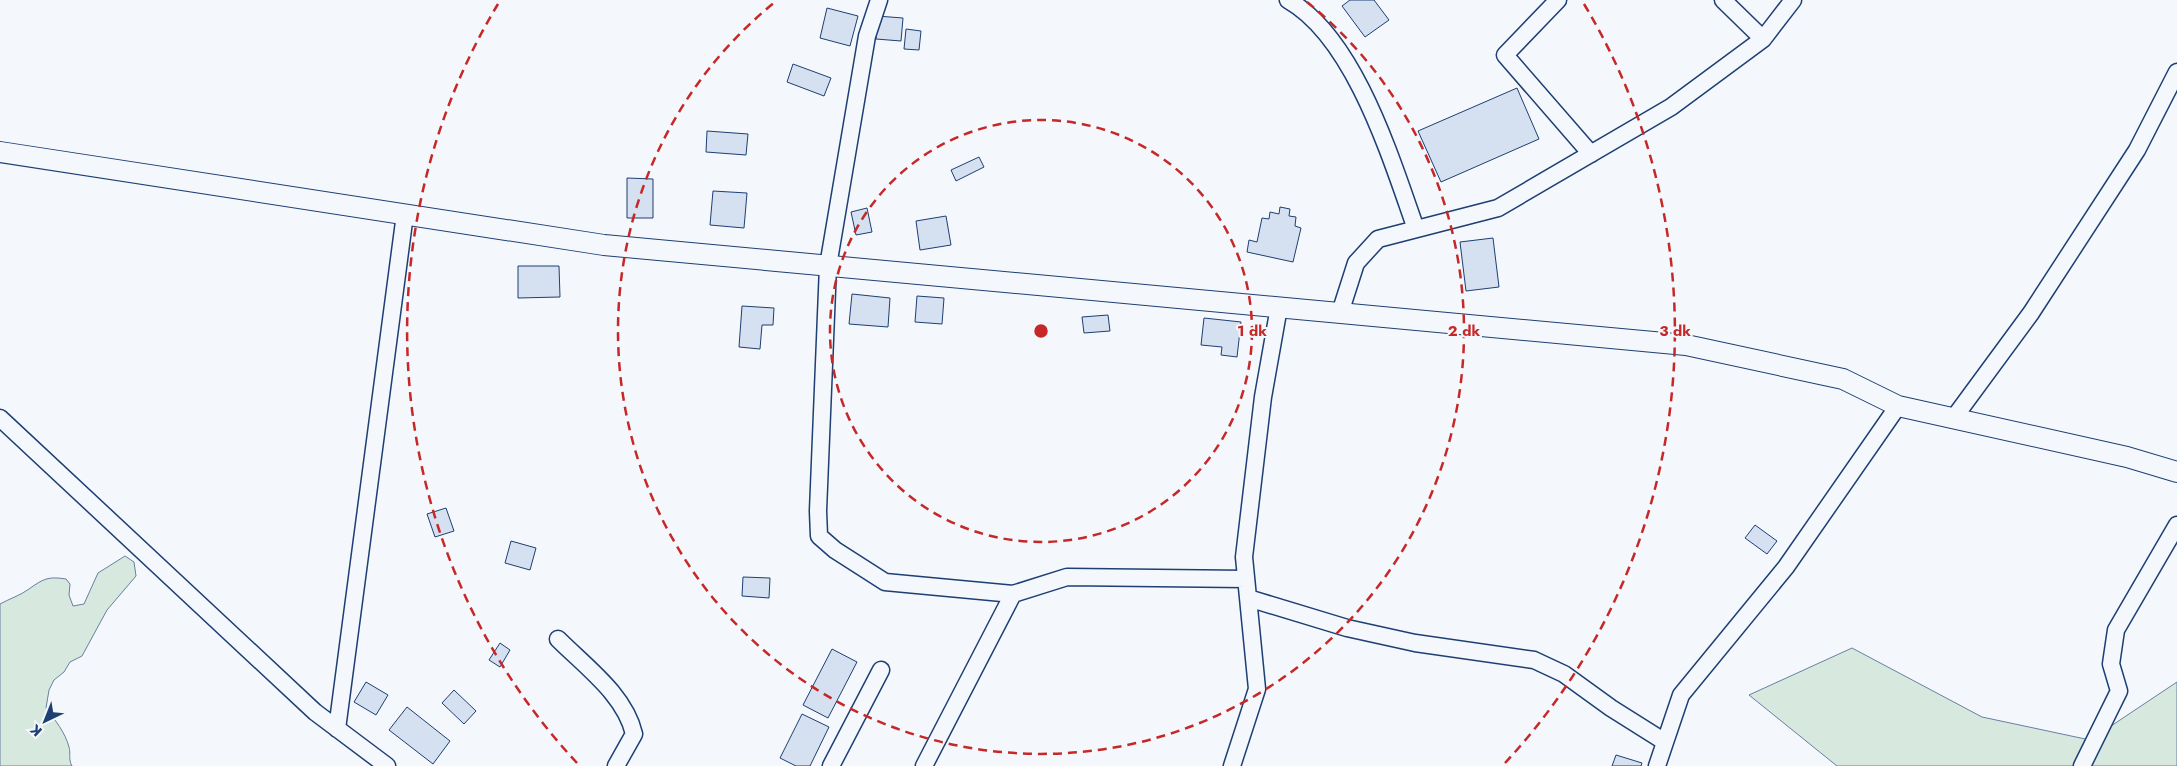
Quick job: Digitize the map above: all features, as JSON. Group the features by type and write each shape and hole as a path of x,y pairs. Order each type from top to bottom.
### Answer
{"street":[{"path":"879,0 867,36 828,266 818,511 820,536 835,550 885,582 1013,594 1067,577 1246,580"},
{"path":"1288,0 1299,6 1343,54 1383,136 1416,229"},
{"path":"1558,0 1505,55 1590,154"},
{"path":"1723,0 1763,38"},
{"path":"1340,313 1356,263 1378,239 1498,208 1671,107 1763,38 1794,0"},
{"path":"1952,419 2031,313 2137,150 2177,72"},
{"path":"0,152 604,245 1686,345 1843,379 1898,406 2127,457 2177,472"},
{"path":"337,729 405,214"},
{"path":"1232,766 1258,689 1244,557 1263,397 1279,307"},
{"path":"1657,766 1680,695 1786,568 1898,406"},
{"path":"0,418 315,712 387,766"},
{"path":"2082,766 2119,691 2112,664 2116,630 2177,525"},
{"path":"924,766 1013,594"},
{"path":"1248,598 1347,628 1415,643 1534,660 1564,674 1611,708 1665,742"},
{"path":"558,639 622,704 630,719 634,734 616,766"},
{"path":"831,766 881,670"}],"shaded area":[{"path":"125,556 134,562 136,576 107,610 82,656 70,662 64,672 54,680 49,690 46,708 65,736 72,766 0,766 0,604 42,581 55,578 66,579 70,584 69,595 73,606 84,604 98,573"},
{"path":"1852,648 1982,717 2090,740 2177,682 2177,766 1837,766 1749,695"}],"building":[{"path":"1350,0 1374,0 1389,20 1365,37 1342,6"},
{"path":"827,8 858,16 850,46 820,38"},
{"path":"877,16 903,18 901,41 876,39"},
{"path":"906,29 921,31 919,50 904,49"},
{"path":"793,64 831,78 824,96 787,82"},
{"path":"1517,88 1539,139 1441,182 1418,131"},
{"path":"707,131 748,134 746,155 706,152"},
{"path":"979,157 984,167 956,181 951,170"},
{"path":"627,178 653,179 653,218 627,218"},
{"path":"713,191 747,193 744,228 710,225"},
{"path":"1280,207 1290,209 1289,216 1296,217 1295,226 1301,228 1293,262 1247,252 1249,240 1257,242 1262,218 1269,219 1270,212 1279,214"},
{"path":"867,208 872,232 856,235 851,212"},
{"path":"946,216 951,245 920,250 916,221"},
{"path":"1493,238 1499,287 1466,291 1460,242"},
{"path":"518,266 559,266 560,297 518,298"},
{"path":"852,294 890,298 888,327 849,324"},
{"path":"917,296 944,298 942,324 915,322"},
{"path":"742,306 774,308 773,325 762,325 760,349 739,347"},
{"path":"1108,315 1110,331 1084,333 1082,317"},
{"path":"1204,318 1241,322 1237,357 1221,355 1222,347 1201,345"},
{"path":"446,508 454,531 435,537 427,514"},
{"path":"1755,525 1777,541 1767,554 1745,538"},
{"path":"511,541 536,548 530,570 505,563"},
{"path":"743,577 770,578 769,598 742,596"},
{"path":"500,643 510,650 500,667 489,660"},
{"path":"832,649 857,662 828,718 803,705"},
{"path":"366,682 388,695 376,715 354,702"},
{"path":"454,690 476,711 464,724 442,703"},
{"path":"407,707 450,741 433,764 389,730"},
{"path":"802,714 829,727 810,766 796,766 780,758"},
{"path":"1616,755 1642,763 1641,766 1612,766"}]}
